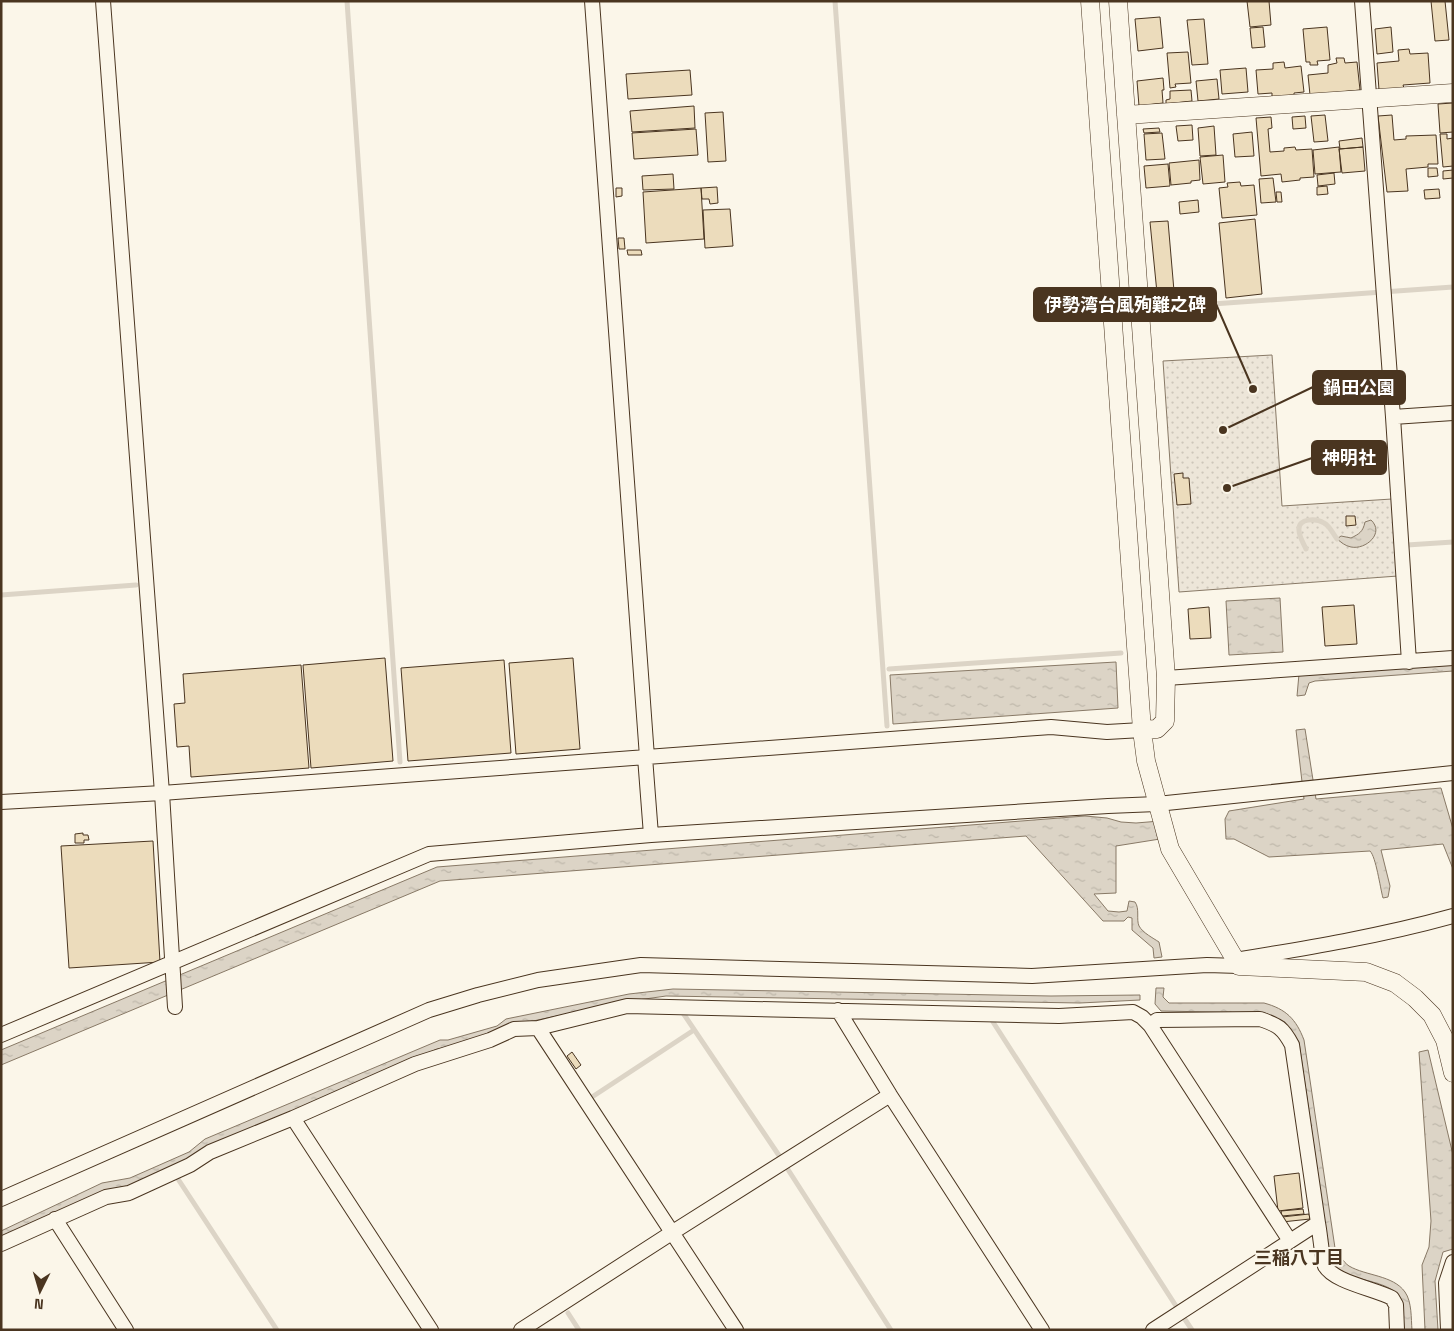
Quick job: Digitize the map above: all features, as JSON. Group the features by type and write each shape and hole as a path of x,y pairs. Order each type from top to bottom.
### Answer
{"street":[{"path":"103,1 162,793 175,1007"},
{"path":"592,1 651,835"},
{"path":"1090,1 1142,730 1146,761 1170,849 1237,963"},
{"path":"1,802 162,793 1051,727 1107,732 1157,729 1165,721 1166,678 1118,1"},
{"path":"1362,1 1409,662"},
{"path":"1126,115 1453,93"},
{"path":"1393,417 1453,413"},
{"path":"1166,678 1453,658"},
{"path":"1,1035 429,854 651,835 1108,806 1159,810 1308,787 1453,773"},
{"path":"1237,963 1345,942 1453,916"},
{"path":"1,1199 429,1010 538,980 642,965 1032,976 1237,963 1366,972 1395,983 1415,998 1432,1015 1445,1040 1453,1073"},
{"path":"1,1244 106,1197 129,1193 190,1165 210,1152 415,1064 490,1040 514,1030 538,1028 627,1006 1059,1016 1134,1012 1150,1025 1290,1241"},
{"path":"838,1010 890,1095 1042,1330"},
{"path":"1150,1025 1157,1020 1260,1019 1274,1024 1284,1031 1292,1045 1325,1266 1336,1276 1392,1298 1396,1305 1397,1330"},
{"path":"538,1028 736,1330"},
{"path":"522,1330 672,1232 890,1095"},
{"path":"293,1118 431,1330"},
{"path":"55,1219 126,1330"},
{"path":"1153,1330 1318,1223"},
{"path":"1448,1330 1446,1283 1453,1262"}],"shaded area":[{"path":"1272,355 1282,506 1392,499 1398,576 1179,592 1163,361"}],"water":[{"path":"1371,520 1376,530 1372,540 1368,543 1362,546 1351,547 1337,539 1341,536 1351,538 1362,530 1365,522"},
{"path":"1280,598 1283,652 1229,655 1226,601"},
{"path":"1116,662 1118,708 893,724 890,675"},
{"path":"1453,664 1453,671 1315,681 1309,683 1305,695 1297,696 1299,674"},
{"path":"1305,729 1316,799 1441,788 1453,829 1453,869 1443,844 1381,850 1390,886 1388,897 1383,898 1376,866 1370,851 1269,857 1234,839 1226,839 1225,819 1229,811 1304,799 1296,730"},
{"path":"1085,816 1136,823 1160,821 1160,839 1116,846 1116,893 1094,894 1108,911 1127,911 1129,901 1135,902 1139,926 1159,942 1162,957 1154,958 1153,948 1132,930 1132,918 1128,917 1124,921 1103,921 1026,836 440,881 1,1065 1,1050 437,867"},
{"path":"1156,988 1164,988 1163,997 1169,1003 1264,1003 1278,1008 1294,1021 1304,1040 1335,1248 1349,1266 1394,1282 1400,1286 1409,1300 1412,1330 1404,1330 1403,1310 1400,1299 1394,1292 1377,1283 1346,1273 1337,1268 1330,1259 1299,1042 1285,1022 1265,1013 1161,1011 1155,1004"},
{"path":"673,989 1051,996 1140,995 1140,1000 1080,1003 666,996 624,1002 509,1026 447,1050 437,1049 287,1115 187,1163 1,1241 1,1231 102,1183 130,1178 189,1152 205,1139 440,1040 448,1040 497,1026 506,1019 629,994"},
{"path":"1428,1050 1453,1155 1453,1249 1443,1252 1435,1281 1438,1330 1425,1330 1422,1265 1429,1247 1431,1221 1419,1052"}],"building":[{"path":"1247,1 1269,1 1271,25 1250,27"},
{"path":"1431,1 1445,1 1449,40 1435,41"},
{"path":"1160,17 1163,48 1138,51 1135,19"},
{"path":"1204,19 1208,64 1192,65 1187,20"},
{"path":"1263,27 1265,47 1252,48 1250,28"},
{"path":"1327,27 1330,60 1317,61 1318,65 1310,65 1310,62 1306,62 1303,29"},
{"path":"1391,27 1393,52 1377,54 1375,29"},
{"path":"1409,49 1410,54 1428,53 1430,83 1403,85 1404,88 1379,90 1377,63 1399,61 1398,50"},
{"path":"1188,52 1191,83 1175,84 1176,87 1170,88 1167,53"},
{"path":"1336,58 1344,58 1345,63 1357,62 1360,90 1310,95 1308,75 1328,73 1328,65 1337,63"},
{"path":"1284,62 1285,68 1301,66 1304,92 1272,97 1272,93 1258,94 1256,70 1273,69 1273,63"},
{"path":"1246,68 1248,92 1222,94 1220,70"},
{"path":"690,70 692,95 628,99 626,74"},
{"path":"1163,78 1163,103 1139,106 1137,81"},
{"path":"1217,79 1219,99 1198,101 1196,81"},
{"path":"1191,90 1192,101 1166,104 1166,100 1170,99 1170,91"},
{"path":"1453,103 1453,132 1440,133 1438,104"},
{"path":"694,106 695,128 632,132 630,111"},
{"path":"723,112 726,161 708,162 705,113"},
{"path":"1325,115 1328,141 1314,142 1311,116"},
{"path":"1392,115 1394,140 1406,139 1406,136 1436,135 1438,164 1428,164 1428,167 1406,169 1408,191 1387,192 1378,116"},
{"path":"1305,116 1306,128 1293,129 1292,117"},
{"path":"1271,117 1272,128 1268,129 1270,152 1284,151 1284,148 1295,147 1296,150 1312,149 1314,177 1282,182 1281,174 1261,176 1256,118"},
{"path":"1192,125 1193,140 1178,141 1176,126"},
{"path":"1214,126 1216,155 1200,156 1198,128"},
{"path":"1159,128 1160,132 1144,133 1143,129"},
{"path":"696,129 698,155 634,159 632,133"},
{"path":"1252,132 1254,156 1235,157 1233,134"},
{"path":"1162,133 1165,159 1146,160 1144,134"},
{"path":"1440,134 1447,134 1447,139 1453,138 1453,166 1443,167"},
{"path":"1362,138 1363,147 1340,149 1339,141"},
{"path":"1339,147 1341,172 1315,174 1313,150"},
{"path":"1363,147 1365,171 1342,173 1339,149"},
{"path":"1223,155 1225,182 1203,184 1200,157"},
{"path":"1199,160 1200,180 1171,185 1169,163"},
{"path":"1168,164 1170,186 1146,188 1144,166"},
{"path":"1428,168 1437,168 1438,176 1428,177"},
{"path":"1453,170 1453,178 1443,179 1443,171"},
{"path":"1334,173 1335,184 1318,186 1317,175"},
{"path":"673,174 674,189 643,190 642,176"},
{"path":"1273,178 1276,202 1261,203 1259,179"},
{"path":"1240,182 1241,186 1254,185 1257,215 1222,218 1219,188 1228,187 1227,183"},
{"path":"1327,186 1328,194 1317,195 1317,187"},
{"path":"717,187 718,203 710,204 709,199 702,199 701,188"},
{"path":"616,188 622,188 622,196 616,197"},
{"path":"701,188 704,239 646,243 643,192"},
{"path":"1439,189 1440,198 1425,199 1424,190"},
{"path":"1276,192 1281,192 1282,202 1277,202"},
{"path":"1198,200 1199,212 1180,214 1179,202"},
{"path":"730,209 733,246 705,248 703,210"},
{"path":"1255,219 1262,294 1226,298 1219,223"},
{"path":"1168,221 1174,291 1157,293 1150,222"},
{"path":"618,238 624,238 625,249 619,249"},
{"path":"627,250 641,250 642,255 628,255"},
{"path":"1183,473 1183,478 1189,478 1191,504 1177,505 1174,474"},
{"path":"1346,516 1355,516 1356,525 1346,526"},
{"path":"1354,605 1357,644 1325,646 1322,607"},
{"path":"1209,607 1211,638 1190,639 1188,609"},
{"path":"385,658 393,761 311,768 303,665"},
{"path":"573,658 580,749 516,754 509,663"},
{"path":"504,660 511,753 408,761 401,668"},
{"path":"301,665 309,768 191,777 189,746 177,747 174,704 185,703 183,674"},
{"path":"83,833 83,835 88,835 89,840 84,840 84,843 75,843 75,834"},
{"path":"153,841 160,962 69,968 61,846"},
{"path":"572,1052 581,1065 576,1069 567,1056"},
{"path":"1299,1173 1303,1208 1278,1211 1274,1176"},
{"path":"1303,1209 1304,1214 1282,1216 1281,1211"},
{"path":"1309,1214 1310,1219 1282,1222 1282,1217"}],"waterway":[{"path":"347,1 400,762"},
{"path":"835,1 887,726"},
{"path":"1157,308 1453,287"},
{"path":"1306,549 1299,530 1299,526 1304,521 1321,521 1330,528 1337,539"},
{"path":"1407,545 1453,542"},
{"path":"1,595 136,585"},
{"path":"889,669 1121,653"},
{"path":"683,1013 780,1157"},
{"path":"993,1022 1176,1306"},
{"path":"592,1097 694,1030"},
{"path":"787,1168 891,1330"},
{"path":"178,1179 277,1330"},
{"path":"568,1313 579,1330"},
{"path":"1184,1318 1192,1330"}],"place":[{"name":"伊勢湾台風殉難之碑","path":"1253,389"},
{"name":"鍋田公園","path":"1223,430"},
{"name":"神明社","path":"1227,488"}],"district":[{"name":"三稲八丁目","path":"1299,1258"}]}
